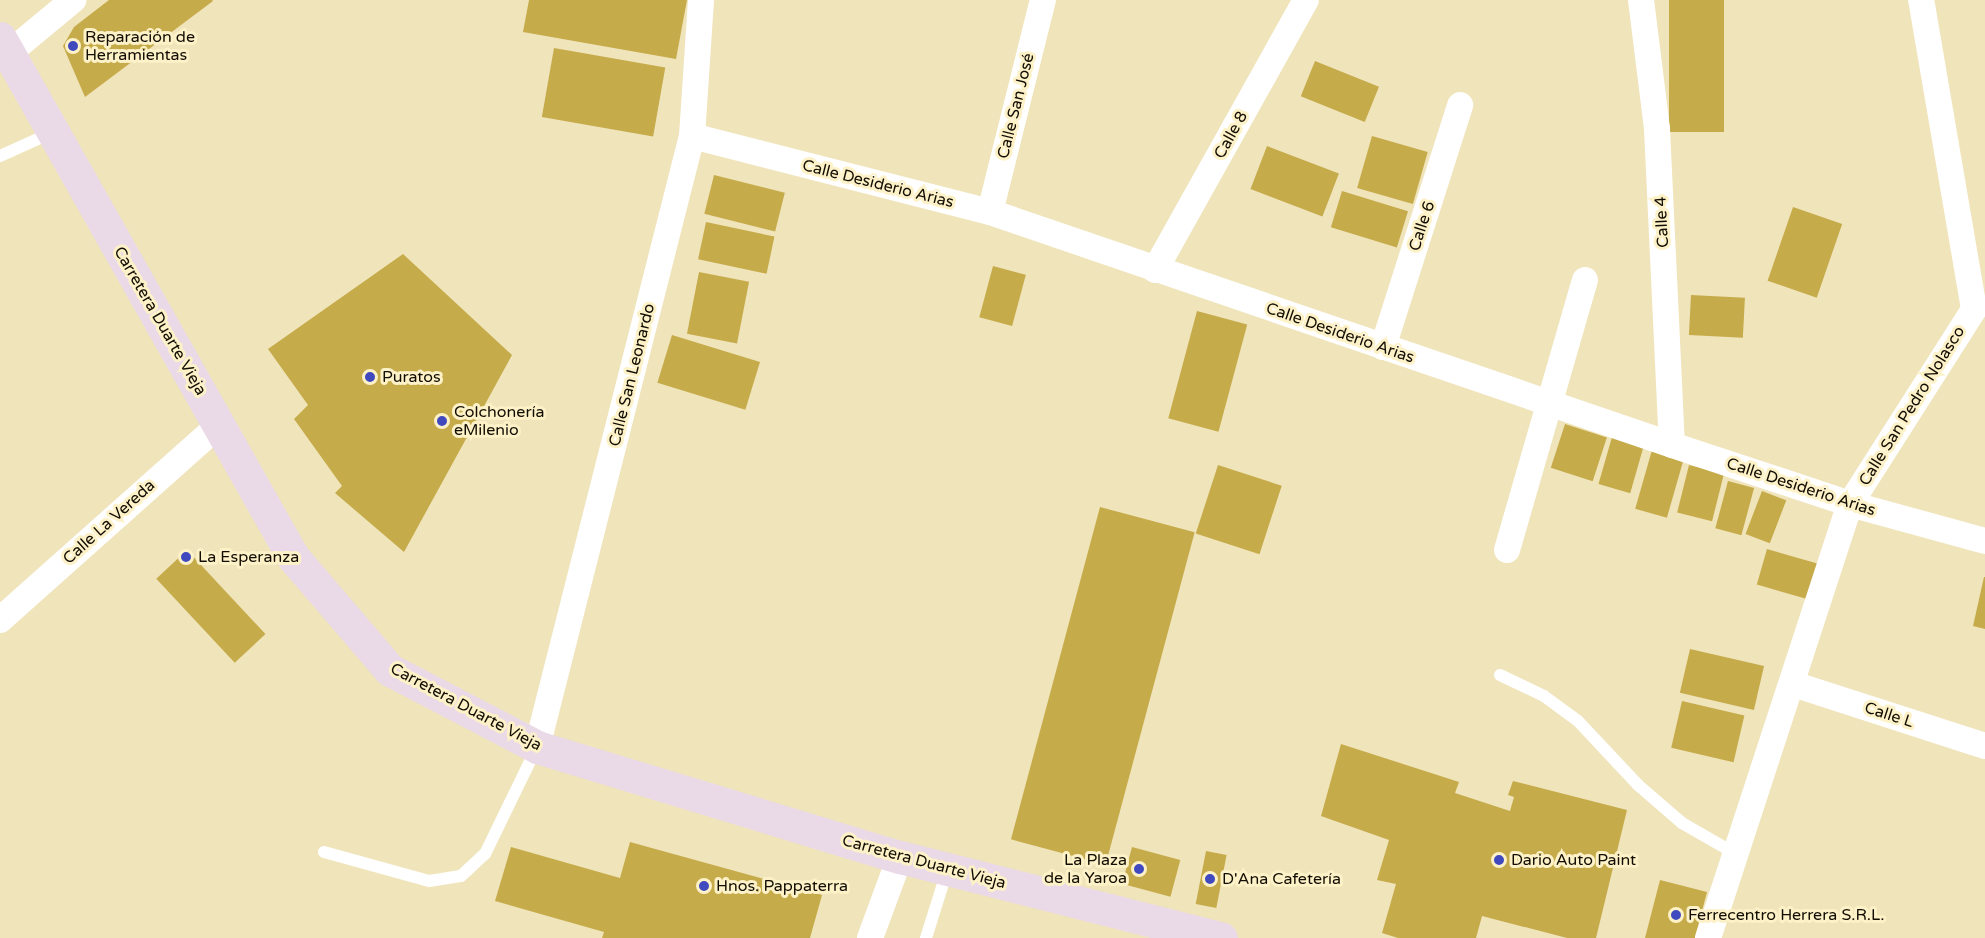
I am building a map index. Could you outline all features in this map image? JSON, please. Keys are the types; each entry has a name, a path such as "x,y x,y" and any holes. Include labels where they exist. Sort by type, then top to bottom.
{"main road":[{"name":"Carretera Duarte Vieja","path":"4,46 293,557 390,670 537,747 900,857 1221,938"}],"street":[{"path":"4,46 73,0"},
{"name":"Calle San Leonardo","path":"537,747 692,136 701,0"},
{"name":"Calle San José","path":"990,212 1043,0"},
{"name":"Calle 8","path":"1155,270 1306,0"},
{"name":"Calle 4","path":"1641,0 1657,129 1672,445"},
{"name":"Calle San Pedro Nolasco","path":"1708,938 1794,684 1850,504 1979,310 1921,0"},
{"name":"Calle 6","path":"1383,347 1460,105"},
{"name":"Calle Desiderio Arias","path":"692,136 990,212 1155,270 1850,504 1985,541"},
{"path":"1507,550 1585,280"},
{"name":"Calle La Vereda","path":"0,620 219,425"},
{"name":"Calle L","path":"1794,684 1985,746"},
{"path":"870,938 900,857"}],"lane":[{"path":"0,156 53,132"},
{"path":"1500,675 1544,696 1578,721 1682,824 1736,854"},
{"path":"324,852 429,881 461,876 485,854 537,747"},
{"path":"926,938 948,870"}],"building":[{"path":"109,0 213,1 85,97 63,46 74,27"},
{"path":"529,0 687,0 676,59 523,32"},
{"path":"1669,0 1724,0 1724,132 1669,132"},
{"path":"554,48 665,68 653,137 542,117"},
{"path":"1315,61 1379,87 1365,122 1301,96"},
{"path":"1372,136 1428,152 1413,204 1357,188"},
{"path":"1267,146 1339,174 1322,217 1251,189"},
{"path":"714,175 785,193 775,231 704,214"},
{"path":"1342,191 1408,211 1397,248 1331,227"},
{"path":"1793,207 1842,224 1817,298 1768,281"},
{"path":"706,222 774,237 767,274 698,259"},
{"name":"Puratos","path":"403,254 512,355 404,552 335,493 342,486 294,419 308,405 268,349"},
{"path":"993,266 1026,275 1012,326 979,317"},
{"path":"699,272 749,282 737,344 687,334"},
{"path":"1691,295 1745,298 1743,338 1689,335"},
{"path":"1197,311 1247,324 1218,432 1168,418"},
{"path":"672,335 760,362 745,410 657,383"},
{"path":"1565,424 1607,438 1593,481 1551,468"},
{"path":"1612,437 1644,446 1630,493 1598,484"},
{"path":"1652,450 1684,459 1667,518 1635,509"},
{"path":"1218,465 1282,486 1259,554 1196,533"},
{"path":"1689,465 1724,474 1712,521 1677,513"},
{"path":"1728,481 1754,488 1741,535 1715,528"},
{"path":"1762,491 1786,500 1770,543 1746,534"},
{"path":"1100,507 1195,532 1106,865 1011,839"},
{"path":"1767,549 1820,564 1810,600 1757,585"},
{"path":"187,550 265,634 235,663 156,579"},
{"path":"1985,577 1985,629 1973,626"},
{"path":"1690,649 1764,666 1754,710 1680,693"},
{"path":"1682,701 1744,715 1734,762 1671,748"},
{"name":"Dario Auto Paint","path":"1341,744 1459,782 1455,793 1510,811 1514,797 1508,795 1513,781 1627,810 1596,938 1567,938 1482,916 1476,938 1398,938 1382,933 1396,884 1377,880 1389,840 1321,816"},
{"name":"Hnos. Pappaterra","path":"630,842 822,895 810,938 602,938 604,932 495,901 511,847 620,878"},
{"path":"1132,847 1180,860 1170,897 1122,884"},
{"name":"D'Ana Cafetería","path":"1206,851 1227,855 1216,908 1196,904"},
{"name":"Ferrecentro Herrera S.R.L.","path":"1660,880 1707,892 1695,938 1645,938"}],"place":[{"name":"Reparación de Herramientas","path":"73,46"},
{"name":"Puratos","path":"370,377"},
{"name":"Colchonería eMilenio","path":"442,421"},
{"name":"La Esperanza","path":"186,557"},
{"name":"Dario Auto Paint","path":"1499,860"},
{"name":"La Plaza de la Yaroa","path":"1139,869"},
{"name":"D'Ana Cafetería","path":"1210,879"},
{"name":"Hnos. Pappaterra","path":"704,886"},
{"name":"Ferrecentro Herrera S.R.L.","path":"1676,915"}]}
